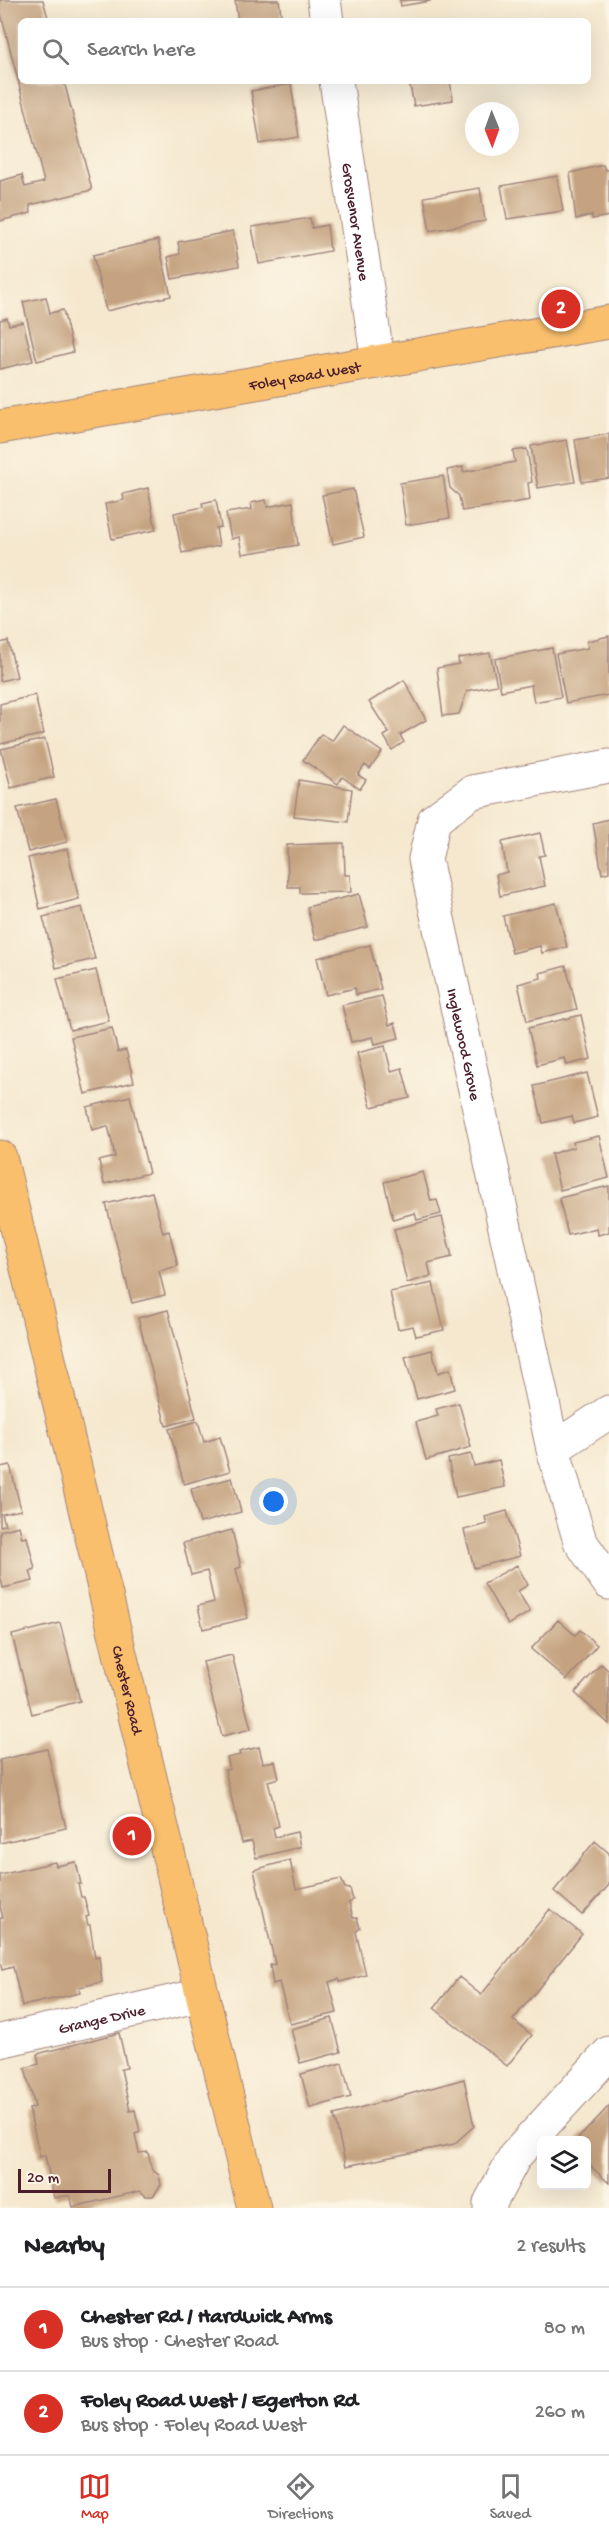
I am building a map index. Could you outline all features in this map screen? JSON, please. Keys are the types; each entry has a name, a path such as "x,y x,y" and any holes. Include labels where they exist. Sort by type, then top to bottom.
{"main road":[{"name":"Foley Road West","path":"0,427 609,322"},
{"name":"Chester Road","path":"1,1166 254,2208"}],"street":[{"path":"324,0 327,18"},
{"name":"Grosvenor Avenue","path":"336,84 378,362"},
{"name":"Inglewood Grove","path":"609,766 472,792 434,820 425,859 553,1449 580,1541 609,1582"},
{"path":"553,1449 609,1412"},
{"name":"Grange Drive","path":"0,2041 201,1995"},
{"path":"490,2208 490,2203 515,2156 609,2053"}],"building":[{"path":"0,0 43,0 48,18 18,18 18,80 0,10"},
{"path":"235,0 279,0 282,18 238,18"},
{"path":"400,0 430,0 430,1 401,6"},
{"path":"19,84 65,84 92,190 30,205 31,213 0,221 0,181 22,175 25,187 44,182"},
{"path":"291,84 299,137 260,144 251,91"},
{"path":"410,84 450,84 453,100 414,106"},
{"path":"603,165 605,170 609,170 609,216 592,219 592,215 576,219 570,173"},
{"path":"557,176 563,211 507,219 501,186"},
{"path":"480,188 485,221 430,231 424,197"},
{"path":"310,218 312,228 327,225 330,251 259,264 252,227"},
{"path":"233,231 239,266 172,279 168,257 180,254 178,242"},
{"path":"158,240 171,296 106,311 93,255"},
{"path":"46,297 50,313 63,310 73,352 37,361 23,302"},
{"path":"7,318 9,325 23,322 33,361 0,369 0,320"},
{"path":"609,434 609,478 582,482 575,440"},
{"path":"567,440 575,482 538,488 531,446"},
{"path":"527,449 532,482 528,483 530,500 462,511 459,496 450,488 447,470 463,467 463,472 515,462 513,451"},
{"path":"443,476 450,518 406,525 400,483"},
{"path":"148,488 156,530 112,539 105,504 124,500 123,494"},
{"path":"353,489 364,537 333,544 322,495"},
{"path":"216,500 221,527 216,528 219,546 182,553 174,513 203,507 202,503"},
{"path":"266,500 267,507 293,502 298,545 242,554 239,537 231,539 226,513 252,509 251,503"},
{"path":"609,636 609,695 566,703 556,654 588,648 587,641"},
{"path":"8,641 17,677 0,681 0,643"},
{"path":"552,648 561,697 534,702 531,685 501,691 495,659"},
{"path":"490,653 497,685 467,691 459,714 443,716 437,668 459,664 458,658"},
{"path":"404,680 426,720 400,735 404,742 392,750 384,736 389,733 369,702"},
{"path":"35,695 44,734 0,744 0,704"},
{"path":"343,725 382,752 370,769 365,765 358,775 366,780 360,789 342,777 338,784 303,760 321,734 332,741"},
{"path":"45,739 54,777 11,788 1,749"},
{"path":"299,780 352,789 348,822 294,816"},
{"path":"56,799 67,842 28,852 17,808"},
{"path":"609,819 609,872 602,874 593,823"},
{"path":"540,833 545,855 539,856 545,886 500,896 496,875 507,872 502,842"},
{"path":"344,843 345,875 350,875 351,892 300,893 300,887 288,887 287,845"},
{"path":"67,849 79,899 40,909 28,858"},
{"path":"359,894 368,927 315,940 307,907"},
{"path":"556,903 567,947 542,953 540,946 512,953 503,916"},
{"path":"82,907 95,959 56,968 43,917"},
{"path":"370,945 381,989 356,995 355,988 326,995 317,958"},
{"path":"566,966 577,1009 527,1021 518,984 541,978 540,973"},
{"path":"96,970 109,1021 70,1030 57,979"},
{"path":"382,996 389,1025 395,1023 399,1038 375,1044 373,1037 351,1042 342,1005"},
{"path":"581,1015 591,1059 567,1065 565,1058 537,1065 528,1028"},
{"path":"112,1028 118,1052 126,1050 134,1082 85,1094 71,1037"},
{"path":"385,1046 391,1071 402,1068 410,1098 371,1107 357,1053"},
{"path":"587,1073 598,1117 574,1123 572,1116 543,1123 534,1086"},
{"path":"130,1096 149,1173 104,1184 99,1161 115,1157 112,1142 108,1126 92,1130 87,1107"},
{"path":"599,1136 609,1178 560,1190 551,1154 574,1147 573,1142"},
{"path":"423,1172 431,1201 437,1200 441,1214 417,1220 415,1213 393,1219 384,1182"},
{"path":"609,1186 609,1232 598,1235 597,1228 568,1235 559,1198"},
{"path":"152,1192 163,1233 169,1231 178,1266 159,1271 165,1295 132,1303 106,1204"},
{"path":"442,1217 452,1257 428,1263 431,1276 407,1283 394,1229"},
{"path":"433,1283 444,1330 416,1336 413,1326 398,1329 390,1292"},
{"path":"168,1310 196,1418 166,1426 138,1318"},
{"path":"432,1350 438,1373 450,1369 455,1389 417,1399 405,1357"},
{"path":"459,1403 471,1447 426,1460 416,1422 438,1416 436,1409"},
{"path":"198,1421 204,1442 220,1437 230,1471 184,1484 169,1429"},
{"path":"471,1454 474,1466 499,1460 505,1487 456,1497 448,1459"},
{"path":"10,1465 21,1510 2,1514 5,1525 0,1526 0,1467"},
{"path":"232,1478 241,1512 200,1523 191,1489"},
{"path":"507,1511 520,1556 474,1568 464,1530 487,1524 485,1517"},
{"path":"19,1526 22,1538 27,1537 35,1569 30,1571 33,1581 3,1588 0,1575 0,1531"},
{"path":"232,1530 241,1567 236,1569 248,1618 203,1629 198,1606 214,1602 207,1571 191,1575 183,1543"},
{"path":"517,1565 528,1585 518,1591 530,1612 508,1625 484,1583"},
{"path":"558,1620 575,1635 580,1630 597,1645 567,1680 531,1649"},
{"path":"60,1623 80,1701 32,1714 12,1635"},
{"path":"232,1655 251,1729 222,1736 203,1662"},
{"path":"601,1664 609,1671 609,1724 575,1693"},
{"path":"259,1747 263,1763 275,1761 279,1778 268,1781 279,1826 273,1828 275,1837 297,1832 300,1847 256,1858 252,1841 242,1843 225,1770 230,1769 227,1758"},
{"path":"47,1749 66,1828 0,1843 0,1760"},
{"path":"595,1841 609,1853 609,1885 582,1915 554,1891"},
{"path":"290,1860 296,1889 341,1879 345,1888 350,1889 353,1900 349,1903 353,1918 357,1918 360,1928 356,1932 366,1975 340,1982 339,1979 329,1982 337,2013 290,2024 279,1982 273,1984 270,1965 275,1964 254,1870"},
{"path":"55,1862 56,1866 76,1862 81,1884 78,1884 89,1916 86,1917 90,1925 95,1958 99,1957 102,1982 79,1987 80,1993 22,2006 13,1967 2,1970 0,1962 0,1918 3,1918 0,1907 0,1875"},
{"path":"550,1909 582,1934 513,2020 532,2035 507,2066 434,2008 459,1977 481,1995"},
{"path":"332,2018 341,2052 300,2063 291,2029"},
{"path":"119,2033 127,2068 121,2069 130,2111 135,2110 140,2132 135,2134 139,2153 148,2152 152,2170 159,2175 161,2185 153,2196 146,2196 140,2191 73,2207 70,2195 54,2198 45,2155 40,2157 29,2109 35,2107 25,2068 39,2064 37,2054"},
{"path":"342,2063 351,2097 310,2108 301,2074"},
{"path":"464,2079 474,2126 454,2144 346,2166 334,2115"},
{"path":"609,2106 609,2183 591,2167 591,2136 581,2136"}],"place":[{"name":"Foley Road West / Egerton Rd","path":"561,309"},
{"name":"Chester Rd / Hardwick Arms","path":"132,1836"}]}
